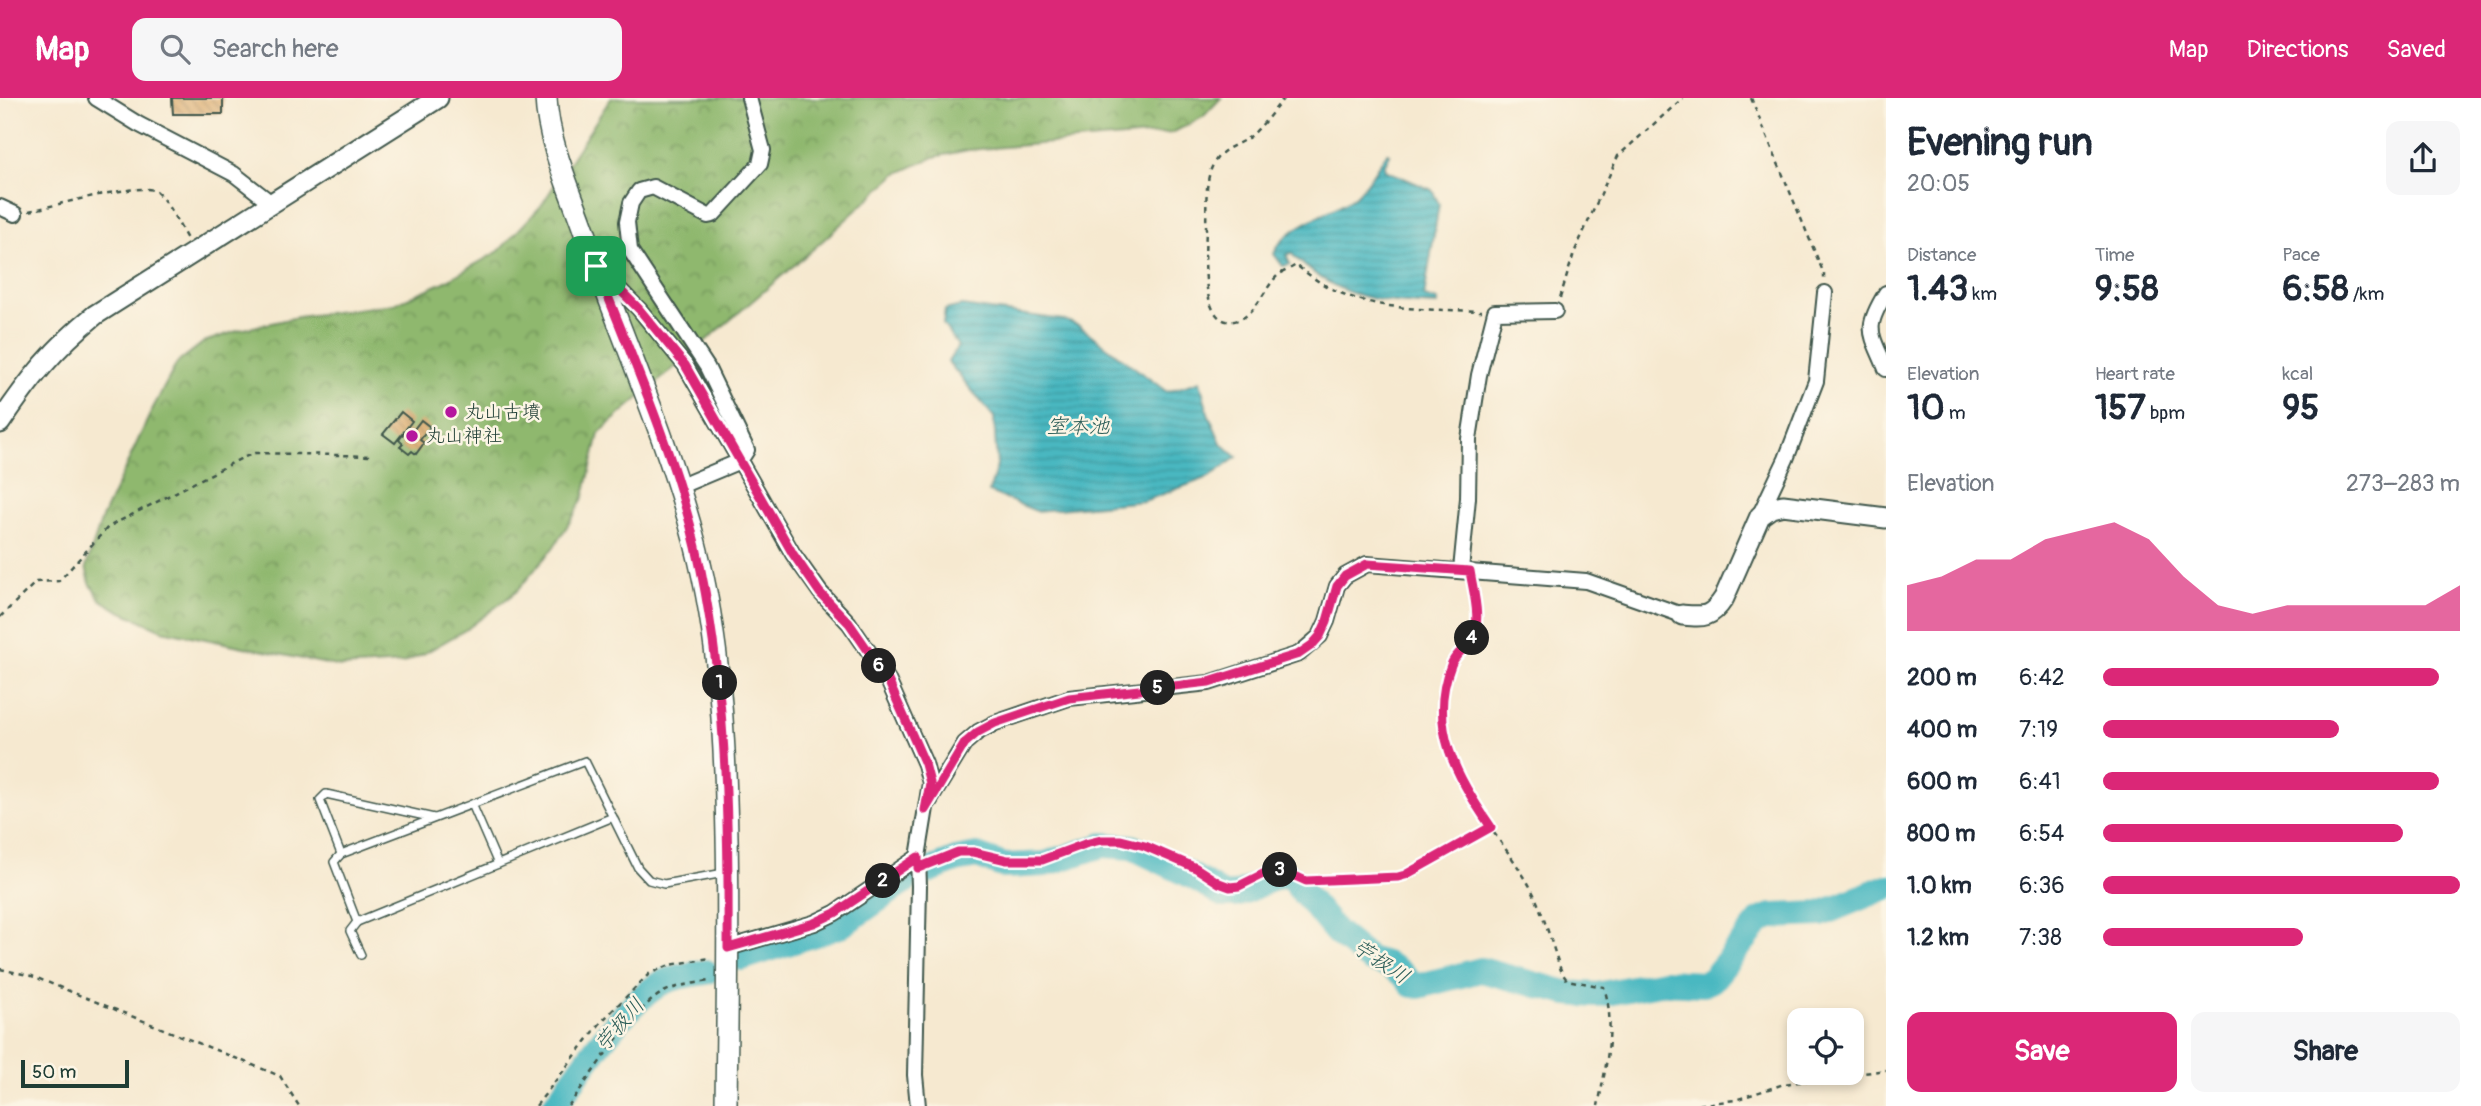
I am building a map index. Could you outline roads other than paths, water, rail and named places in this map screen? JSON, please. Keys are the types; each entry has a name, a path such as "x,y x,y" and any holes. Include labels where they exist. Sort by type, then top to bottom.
{"main road":[{"path":"546,98 549,124 559,161 596,266 657,423 695,544 708,602 720,687 726,780 728,872 721,953 726,1106"}],"street":[{"path":"96,98 138,124 234,174 270,202"},
{"path":"0,423 43,363 69,336 95,315 438,98"},
{"path":"678,487 740,461 747,450 707,367 630,250 627,222 631,203 639,191 653,187 708,216 713,215 760,164 763,150 749,98"},
{"path":"0,207 15,214 0,221"},
{"path":"596,266 639,309 685,365 793,554 820,593 849,623 887,678 925,764 930,783 918,862 915,1075 918,1106"},
{"path":"925,810 965,743 995,723 1069,698 1209,682 1299,654 1320,636 1337,586 1345,576 1367,564 1586,581 1682,615 1707,615 1717,610 1787,459 1816,381 1825,293"},
{"path":"1886,293 1872,315 1869,328 1886,369"},
{"path":"1466,571 1469,439 1479,375 1495,312 1555,311"},
{"path":"1760,516 1771,508 1783,505 1886,518"},
{"path":"721,953 814,923 918,862"}],"lane":[{"path":"357,922 334,862 341,854 585,761 638,868 649,880 664,884 728,872"},
{"path":"341,854 320,800 326,794 435,818"},
{"path":"472,804 498,864"},
{"path":"361,955 350,931 357,922 613,817"}],"water":[{"path":"1387,153 1390,154 1384,166 1385,170 1432,190 1439,204 1424,297 1438,301 1438,305 1396,302 1358,295 1324,280 1291,253 1286,255 1290,264 1283,266 1274,254 1279,244 1297,228 1359,193"},
{"name":"室本池","path":"961,306 1064,320 1079,326 1167,392 1200,381 1208,413 1221,443 1237,457 1209,477 1144,501 1036,511 989,492 997,466 994,417 948,362 958,346 943,324 945,310"}],"waterway":[{"name":"苧扱川","path":"928,871 956,860 977,856 1005,866 1045,864 1103,845 1132,847 1192,876 1223,895 1236,895 1278,876 1290,877 1336,932 1369,959 1388,965 1403,974 1412,985 1419,986 1481,970 1567,993 1597,995 1664,982 1703,984 1712,980 1761,920 1772,916 1821,914 1886,887"},
{"name":"苧扱川","path":"742,958 840,926 905,881"},
{"name":"苧扱川","path":"554,1106 601,1042 641,998 666,981 706,972"}],"place":[{"name":"丸山古墳","path":"451,412"},
{"name":"丸山神社","path":"412,436"}]}
